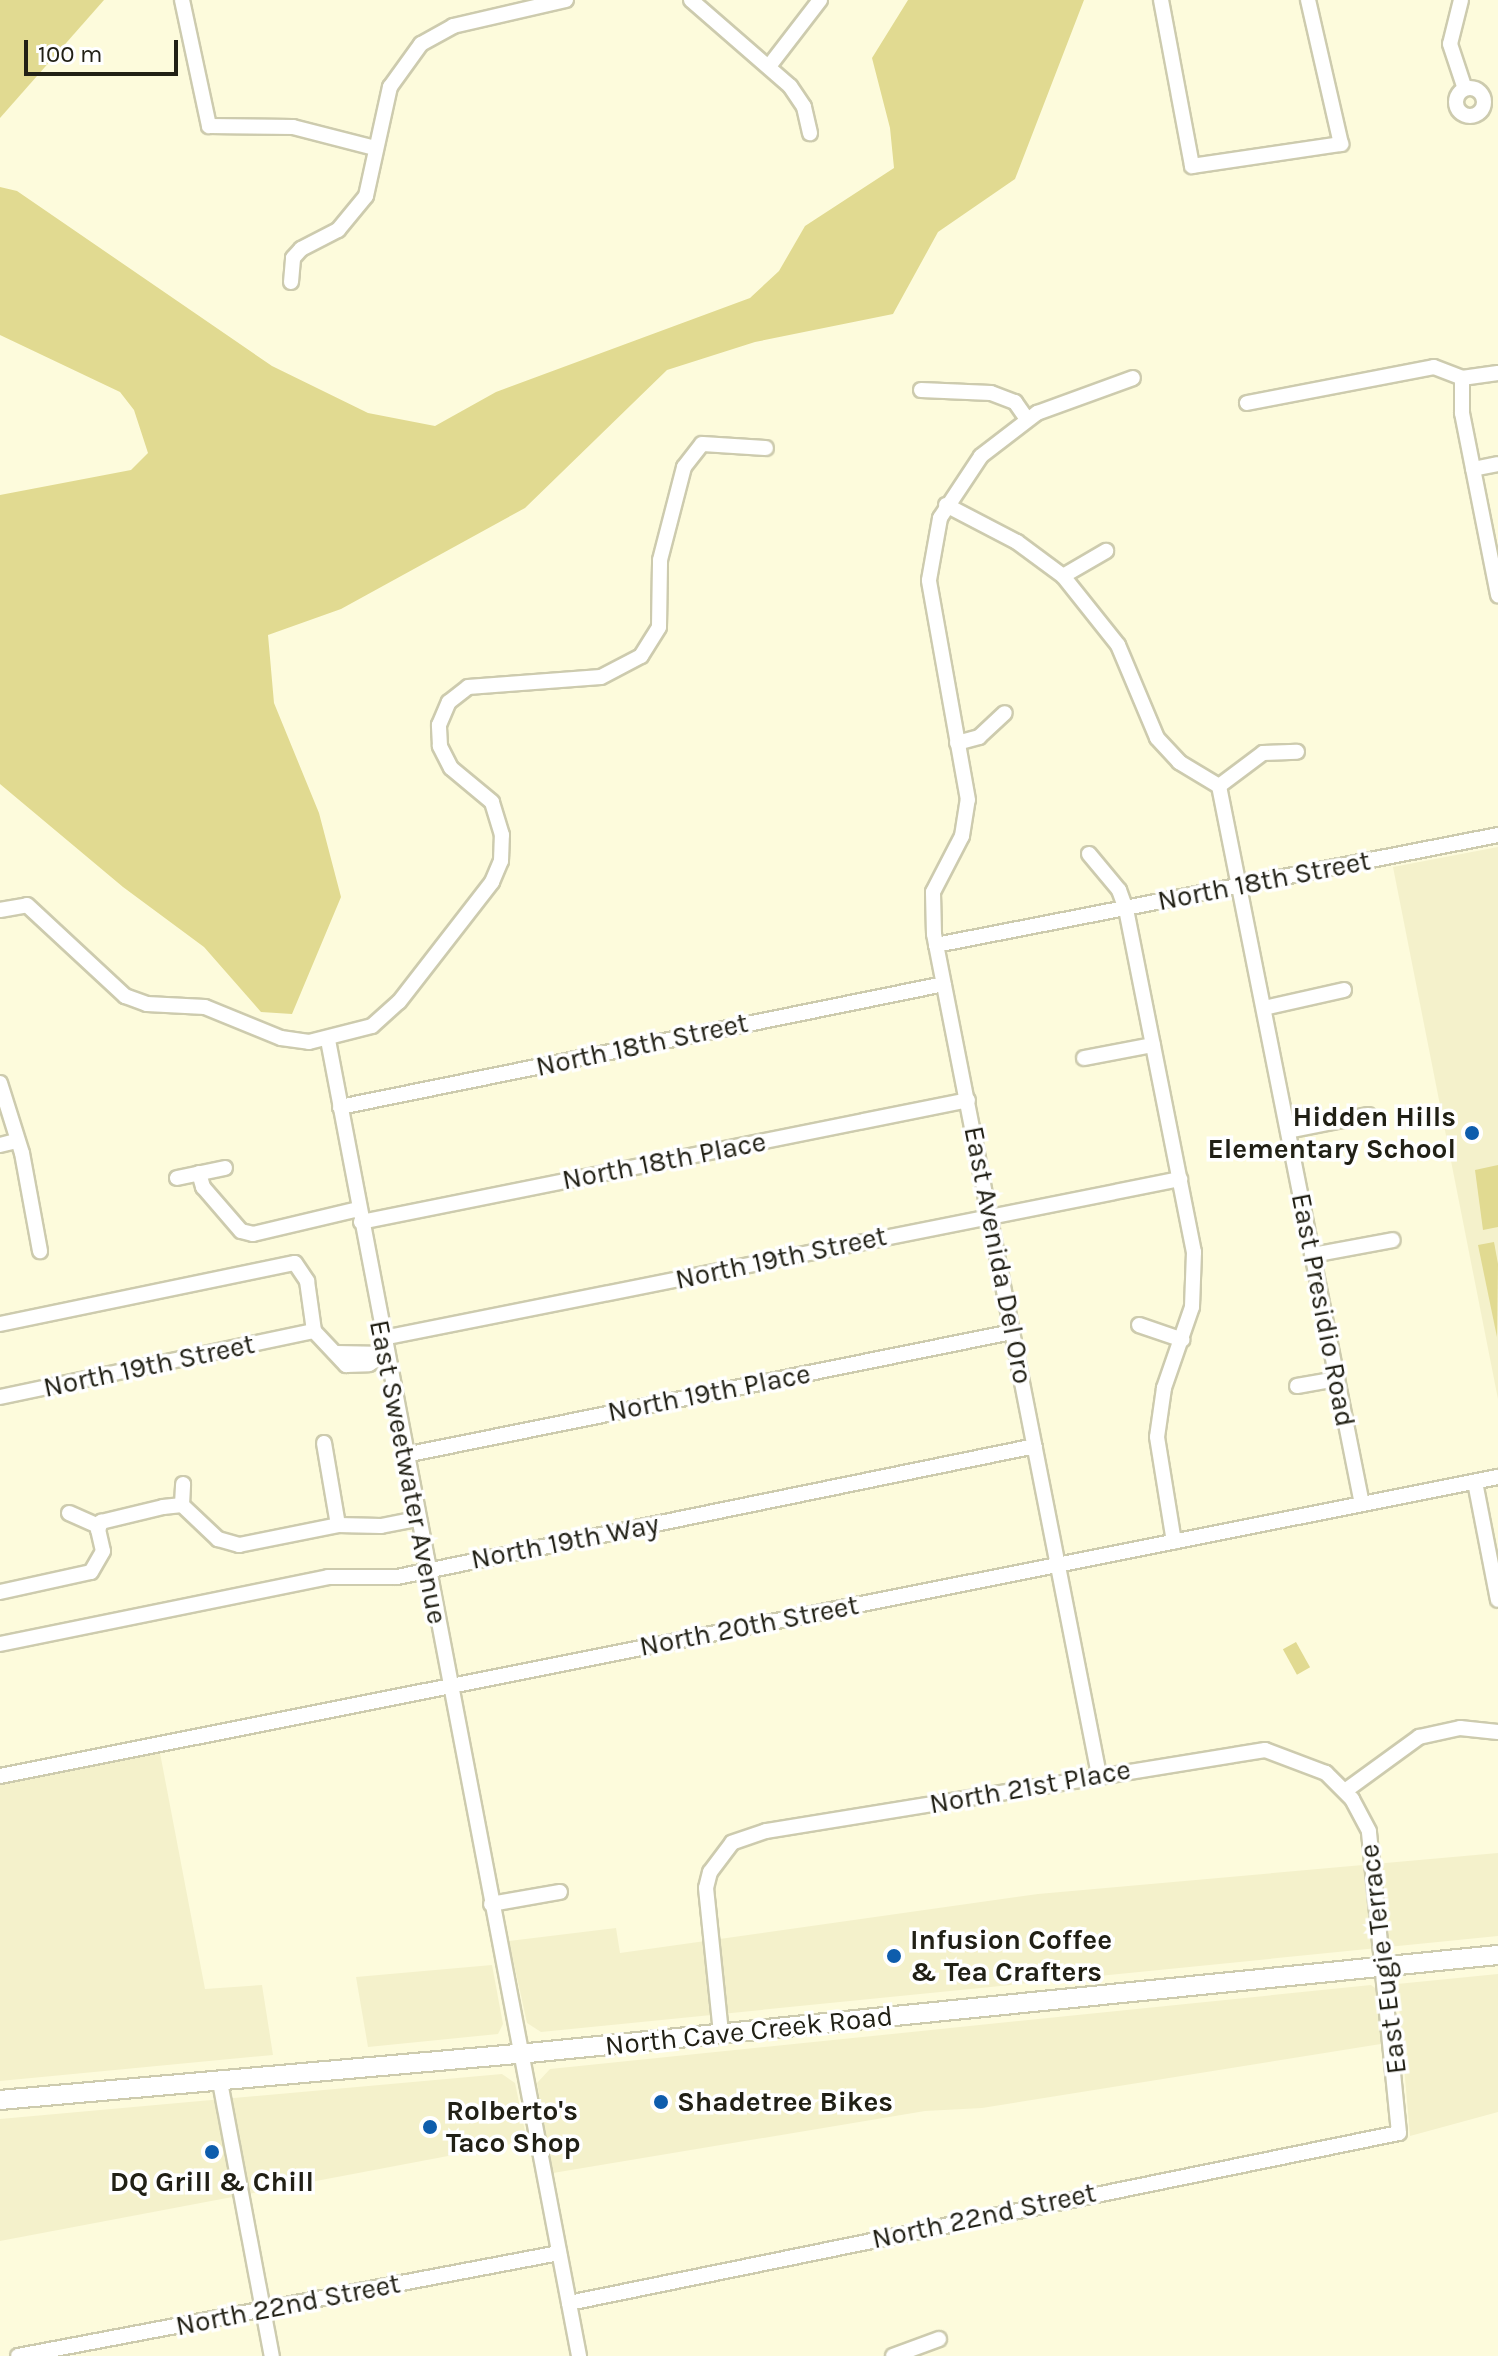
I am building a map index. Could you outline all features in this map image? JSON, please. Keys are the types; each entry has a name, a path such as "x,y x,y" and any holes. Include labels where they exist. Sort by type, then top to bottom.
{"main road":[{"name":"North Cave Creek Road","path":"0,2100 521,2054 1498,1955"}],"street":[{"path":"182,0 209,126 293,127 375,148"},
{"path":"291,282 293,258 301,249 338,230 366,196 390,87 421,44 453,26 566,0"},
{"path":"691,0 770,65 804,107 810,133"},
{"path":"770,65 820,0"},
{"path":"1161,0 1192,166 1341,144 1308,0"},
{"path":"1461,0 1450,44 1465,89"},
{"path":"1247,403 1434,367 1462,378 1498,373"},
{"name":"East Avenida Del Oro","path":"1099,1775 936,945 933,892 967,818 929,580 934,537 946,505 981,456 1027,419 1133,378"},
{"path":"1462,378 1473,469 1498,595"},
{"path":"921,390 991,393 1015,402 1027,419"},
{"path":"0,910 27,905 125,996 147,1004 205,1007 281,1038 328,1040 372,1026 399,1002 492,882 501,861 502,835 492,802 451,768 440,746 439,725 449,702 468,687 601,677 641,656 659,627 660,560 684,467 702,444 766,448"},
{"path":"1473,469 1498,464"},
{"path":"946,505 1017,542 1063,576 1118,645 1157,738 1179,762 1219,786 1263,753 1297,752"},
{"path":"1063,576 1106,551"},
{"path":"957,743 979,737 1005,713"},
{"name":"East Presidio Road","path":"1219,786 1362,1504"},
{"name":"North 18th Street","path":"936,945 1498,835"},
{"path":"1089,854 1119,890 1126,909 1180,1179 1195,1282 1183,1340 1164,1388 1157,1437 1174,1542"},
{"name":"North 18th Street","path":"340,1107 944,984"},
{"path":"1264,1008 1344,990"},
{"name":"East Sweetwater Avenue","path":"328,1040 579,2356"},
{"path":"1084,1058 1153,1045"},
{"path":"0,1083 40,1251"},
{"name":"North 18th Place","path":"199,1173 203,1187 241,1231 253,1234 968,1100"},
{"path":"1288,1131 1368,1115"},
{"path":"0,1145 16,1141"},
{"path":"177,1178 225,1168"},
{"name":"North 19th Street","path":"383,1338 1180,1179"},
{"path":"1312,1255 1393,1240"},
{"path":"0,1324 295,1263 307,1281 314,1331 336,1353 355,1366 386,1354"},
{"path":"1139,1325 1183,1340"},
{"name":"North 19th Street","path":"0,1397 314,1331"},
{"name":"North 19th Place","path":"405,1455 1012,1332"},
{"path":"1297,1386 1337,1379"},
{"path":"324,1443 338,1525"},
{"name":"North 19th Way","path":"0,1644 328,1577 371,1580 427,1570 1035,1446"},
{"name":"North 20th Street","path":"0,1776 1498,1477"},
{"path":"1475,1482 1498,1600"},
{"path":"183,1484 182,1505 218,1539 239,1545 338,1525 381,1526 417,1519"},
{"path":"69,1513 98,1526 182,1505"},
{"path":"0,1592 91,1572 103,1551 98,1526"},
{"path":"1345,1791 1419,1737 1460,1728 1498,1732"},
{"name":"North 21st Place","path":"721,2034 706,1888 714,1864 732,1843 766,1831 1265,1750 1300,1759 1345,1791"},
{"name":"East Eugie Terrace","path":"1345,1791 1369,1831 1385,1966 1399,2133"},
{"path":"491,1904 560,1892"},
{"path":"220,2082 272,2356"},
{"name":"North 22nd Street","path":"569,2303 1399,2133"},
{"name":"North 22nd Street","path":"18,2356 559,2253"},
{"path":"893,2356 939,2339"}],"shaded area":[{"path":"0,0 104,0 0,118"},
{"path":"908,0 1084,0 1015,179 938,232 893,314 755,342 667,370 525,508 341,609 268,635 274,703 319,813 341,897 292,1014 261,1012 204,947 123,887 0,784 0,495 131,470 148,453 134,410 120,392 0,335 0,187 17,191 272,366 368,413 435,426 496,392 750,298 779,271 805,226 894,168 890,128 872,58"},
{"name":"Hidden Hills Elementary School","path":"1498,847 1498,1399 1393,867"},
{"path":"1498,1165 1498,1227 1483,1230 1475,1170"},
{"path":"1494,1242 1498,1264 1497,1337 1478,1245"},
{"path":"1296,1642 1310,1667 1297,1675 1283,1649"},
{"path":"160,1753 205,1989 262,1985 273,2055 0,2081 0,1785"},
{"path":"1498,1853 1498,1936 541,2032 527,2023 509,1941 616,1928 620,1953 1038,1894"},
{"path":"492,1965 503,2024 498,2034 368,2047 356,1977"},
{"path":"1498,1974 1498,2112 1410,2136 1397,1984"},
{"path":"1371,1985 1379,1991 1387,2043 982,2108 925,2111 553,2173 537,2083 550,2069"},
{"path":"502,2074 515,2083 527,2141 0,2241 0,2119"}],"place":[{"name":"Hidden Hills Elementary School","path":"1472,1133"},
{"name":"Infusion Coffee & Tea Crafters","path":"894,1956"},
{"name":"Shadetree Bikes","path":"661,2102"},
{"name":"Rolberto's Taco Shop","path":"430,2127"},
{"name":"DQ Grill & Chill","path":"212,2152"}]}
